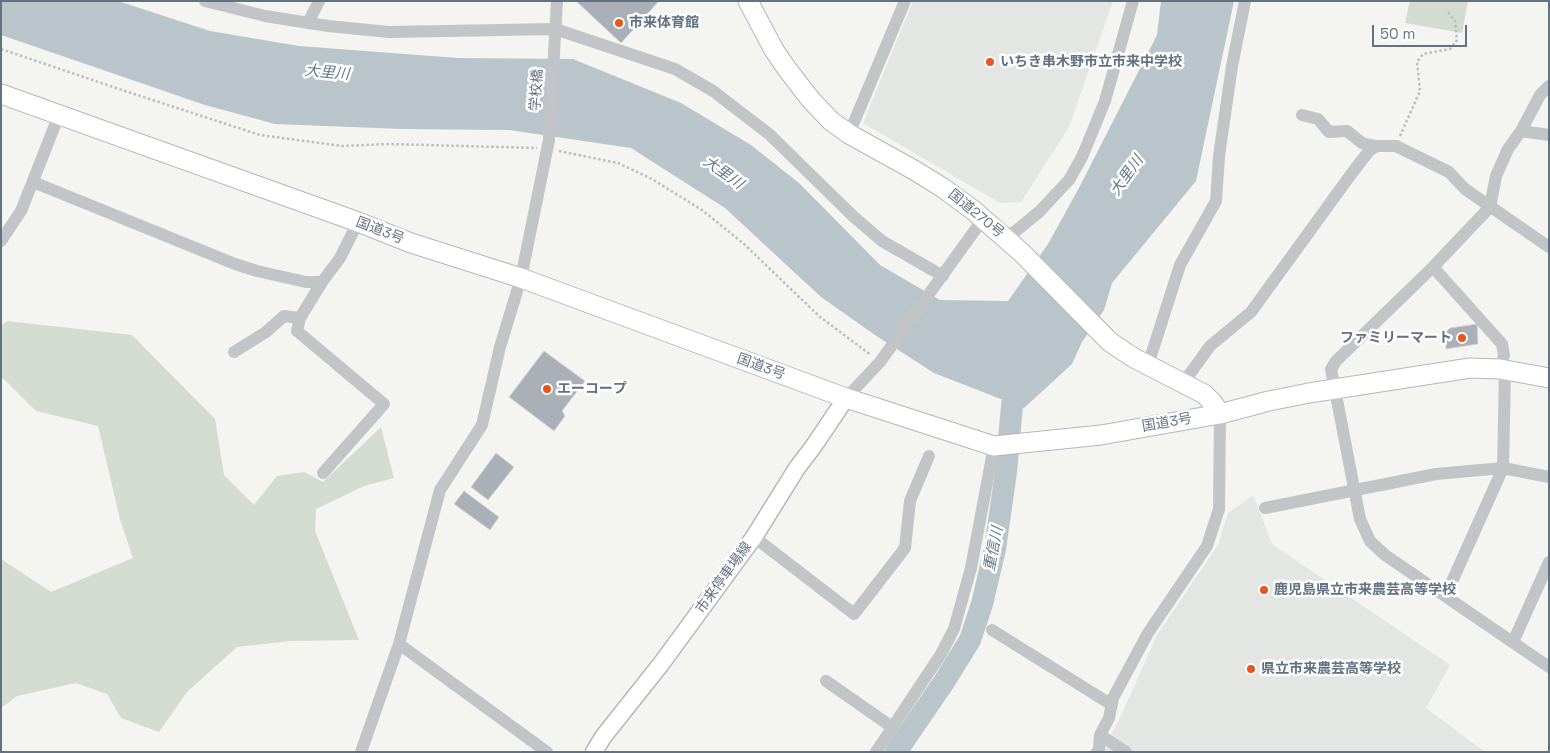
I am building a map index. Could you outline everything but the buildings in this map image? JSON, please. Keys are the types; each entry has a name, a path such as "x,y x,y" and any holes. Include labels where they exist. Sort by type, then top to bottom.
{"highway":[{"name":"国道270号","path":"753,4 774,50 787,69 831,122 943,188 1022,253 1096,328 1121,350 1184,382 1209,398 1220,414"},
{"name":"国道3号","path":"1,94 358,222 411,243 521,278 846,398 994,446 1101,435 1220,414 1269,401 1334,389 1470,368 1503,370 1549,378"}],"main road":[{"name":"市来停車場線","path":"594,752 603,737 661,664 754,537 796,468 813,447 846,398"}],"street":[{"path":"205,1 265,16 389,32 555,36 675,69 712,91 769,134 854,217 882,241 941,279"},
{"path":"308,23 319,1"},
{"name":"学校橋","path":"361,752 399,644 440,490 482,425 500,347 521,278 548,144 557,1"},
{"path":"849,134 905,1"},
{"path":"1006,239 1039,212 1069,180 1082,157 1105,101 1134,1"},
{"path":"1148,365 1180,265 1216,201 1232,66 1245,1"},
{"path":"1549,86 1540,95 1508,149 1496,176 1490,207 1433,267 1336,361 1331,369 1360,518 1370,541 1385,555 1549,666"},
{"path":"1,241 21,211 59,115"},
{"path":"1302,115 1318,119 1330,132 1347,131 1362,143 1376,146 1396,146 1449,172 1466,189 1490,207 1549,246"},
{"path":"1521,130 1549,135"},
{"path":"1184,382 1210,346 1251,312 1368,151 1376,146"},
{"path":"33,182 235,264 306,282 322,282"},
{"path":"846,398 883,359 983,219"},
{"path":"322,473 384,404 303,338 297,331 300,318 322,282 340,258 358,222"},
{"path":"1433,267 1502,344 1504,355 1503,468 1446,595"},
{"path":"234,352 266,332 284,316 300,318"},
{"path":"1098,752 1100,735 1109,718 1113,698 1148,633 1207,546 1219,509 1220,414"},
{"path":"876,752 941,654 954,629 971,568 994,446"},
{"path":"754,537 854,614 905,548 910,501 929,456"},
{"path":"1264,508 1436,474 1503,468 1549,477"},
{"path":"1513,642 1549,562"},
{"path":"992,630 1112,705"},
{"path":"399,644 547,752"},
{"path":"826,681 892,728"},
{"path":"1100,735 1126,752"}],"path":[{"path":"1396,146 1420,91 1417,62 1423,54 1450,49 1457,40 1455,21 1448,12"},
{"path":"1,49 260,134 342,146 390,144 548,144 618,162 652,179 702,210 744,244 820,317 883,359"}],"shaded area":[{"name":"いちき串木野市立市来中学校","path":"913,1 1113,1 1069,127 1021,202 1000,203 863,123"},
{"path":"1410,1 1468,1 1462,33 1405,23"},
{"path":"7,321 132,335 215,419 224,475 254,505 277,476 304,472 323,482 381,427 394,478 364,486 316,509 315,531 359,640 290,641 237,647 187,692 159,732 121,718 107,694 76,683 17,696 1,708 1,559 51,592 133,558 120,519 98,426 36,411 3,378 1,380 1,326"},
{"name":"鹿児島県立市来農芸高等学校","path":"1253,495 1272,544 1450,665 1426,708 1485,752 1102,752 1120,718 1157,635 1218,545 1228,513"}],"water":[{"name":"大里川","path":"1,1 118,1 210,31 299,46 458,58 573,59 681,103 751,145 799,183 880,265 940,300 1008,301 1048,244 1080,186 1157,35 1161,1 1234,1 1196,181 1112,283 1104,310 1082,342 1072,364 1024,408 934,373 875,335 821,297 725,208 631,148 509,130 402,129 275,124 205,105 1,35"}],"waterway":[{"name":"重信川","path":"896,752 970,640 982,604 995,549 1006,472 1015,373"}],"place":[{"name":"市来体育館","path":"619,23"},
{"name":"いちき串木野市立市来中学校","path":"990,62"},
{"name":"ファミリーマート","path":"1462,338"},
{"name":"エーコープ","path":"547,389"},
{"name":"鹿児島県立市来農芸高等学校","path":"1264,590"},
{"name":"県立市来農芸高等学校","path":"1251,669"}]}
